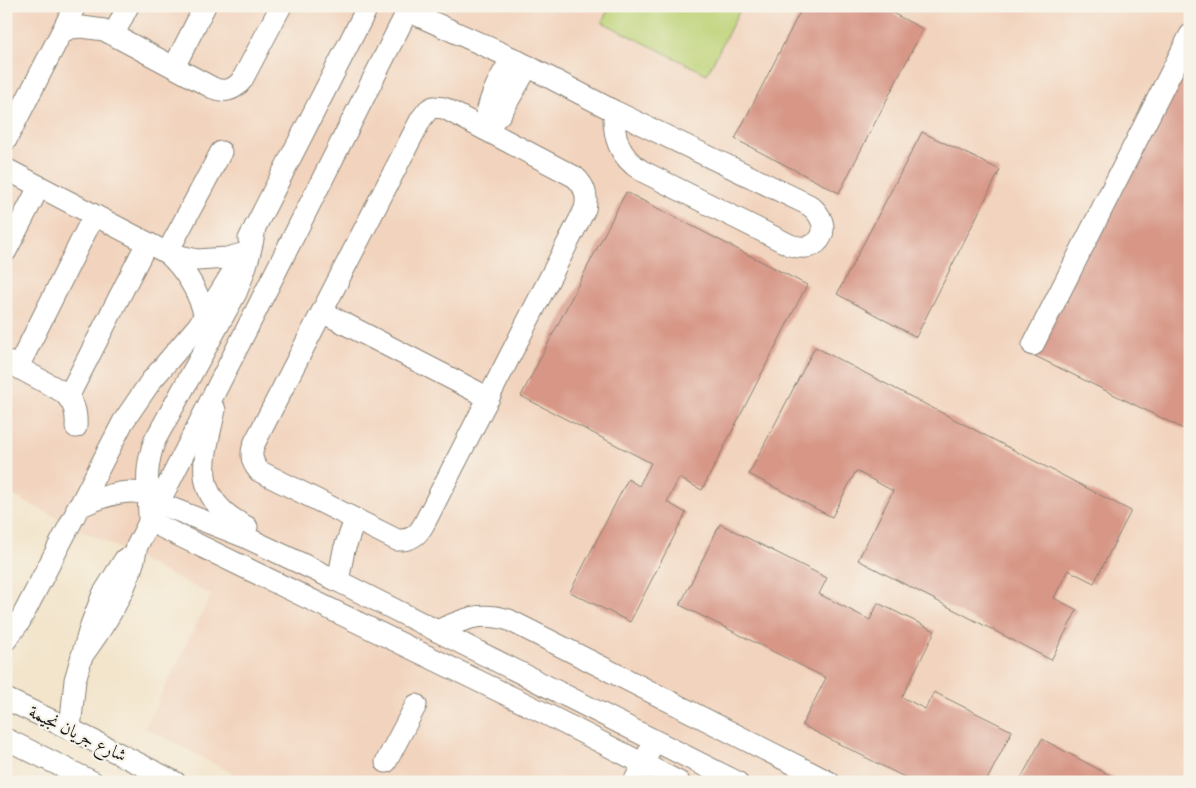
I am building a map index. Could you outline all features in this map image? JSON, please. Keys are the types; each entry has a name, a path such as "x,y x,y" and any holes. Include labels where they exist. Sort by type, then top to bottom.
{"street":[{"path":"7,137 76,6"},
{"path":"114,34 128,6"},
{"path":"174,67 205,6"},
{"path":"62,32 71,28 88,27 104,30 219,91 232,89 242,80 280,6"},
{"path":"6,640 20,621 111,443 136,401 205,316 242,254 368,6"},
{"path":"70,729 75,680 90,625 103,594 129,552 137,546 152,506 222,377 406,8 520,62 614,111 809,205 820,215 823,222 824,230 821,237 810,246 804,248 790,245 642,171 634,166 621,151 614,132 614,111"},
{"path":"1033,345 1190,35"},
{"path":"485,129 501,113 520,62"},
{"path":"433,107 444,108 485,129 575,177 584,188 587,202 585,210 424,524 416,536 404,541 397,540 264,474 254,466 251,454 255,442 424,114 433,107"},
{"path":"168,253 221,152"},
{"path":"6,170 168,253 197,260 228,258 242,254"},
{"path":"6,251 40,187"},
{"path":"76,427 76,411 63,392 12,364 94,215"},
{"path":"152,506 147,466 155,440 236,293 252,250 255,227"},
{"path":"68,397 147,243"},
{"path":"168,253 192,281 205,316"},
{"path":"322,312 489,398"},
{"path":"222,377 205,452 204,471 208,491 214,502 228,516 275,542 306,565"},
{"path":"77,508 104,496 133,493 152,506 532,707 638,773 666,779 674,750"},
{"path":"152,506 245,536 737,782"},
{"path":"338,581 344,550 355,520"},
{"path":"437,631 476,616 488,615 510,620 829,782"},
{"name":"شارع جريان نجيمة","path":"6,699 175,782"},
{"path":"386,762 416,705"},
{"name":"شارع جريان نجيمة","path":"6,739 93,782"},
{"path":"638,773 655,740"}],"shaded area":[{"path":"6,6 1190,6 1190,782 249,782 145,728 211,595 6,492"}],"green space":[{"path":"610,6 742,6 707,74 602,22"}],"building":[{"path":"803,6 879,6 923,29 839,193 735,139"},
{"path":"1190,52 1190,416 1184,429 1033,355"},
{"path":"922,132 1000,170 916,337 837,294"},
{"path":"626,192 807,285 702,490 679,478 667,502 686,513 630,622 570,592 628,479 639,486 651,463 521,396"},
{"path":"815,347 1131,511 1094,583 1068,570 1054,598 1077,610 1051,660 858,560 893,491 856,471 832,517 749,474"},
{"path":"720,524 827,578 819,594 870,620 878,603 935,631 902,697 925,709 934,692 1012,731 986,782 914,782 802,725 826,678 680,605"},
{"path":"1042,739 1122,782 1019,782"}]}
